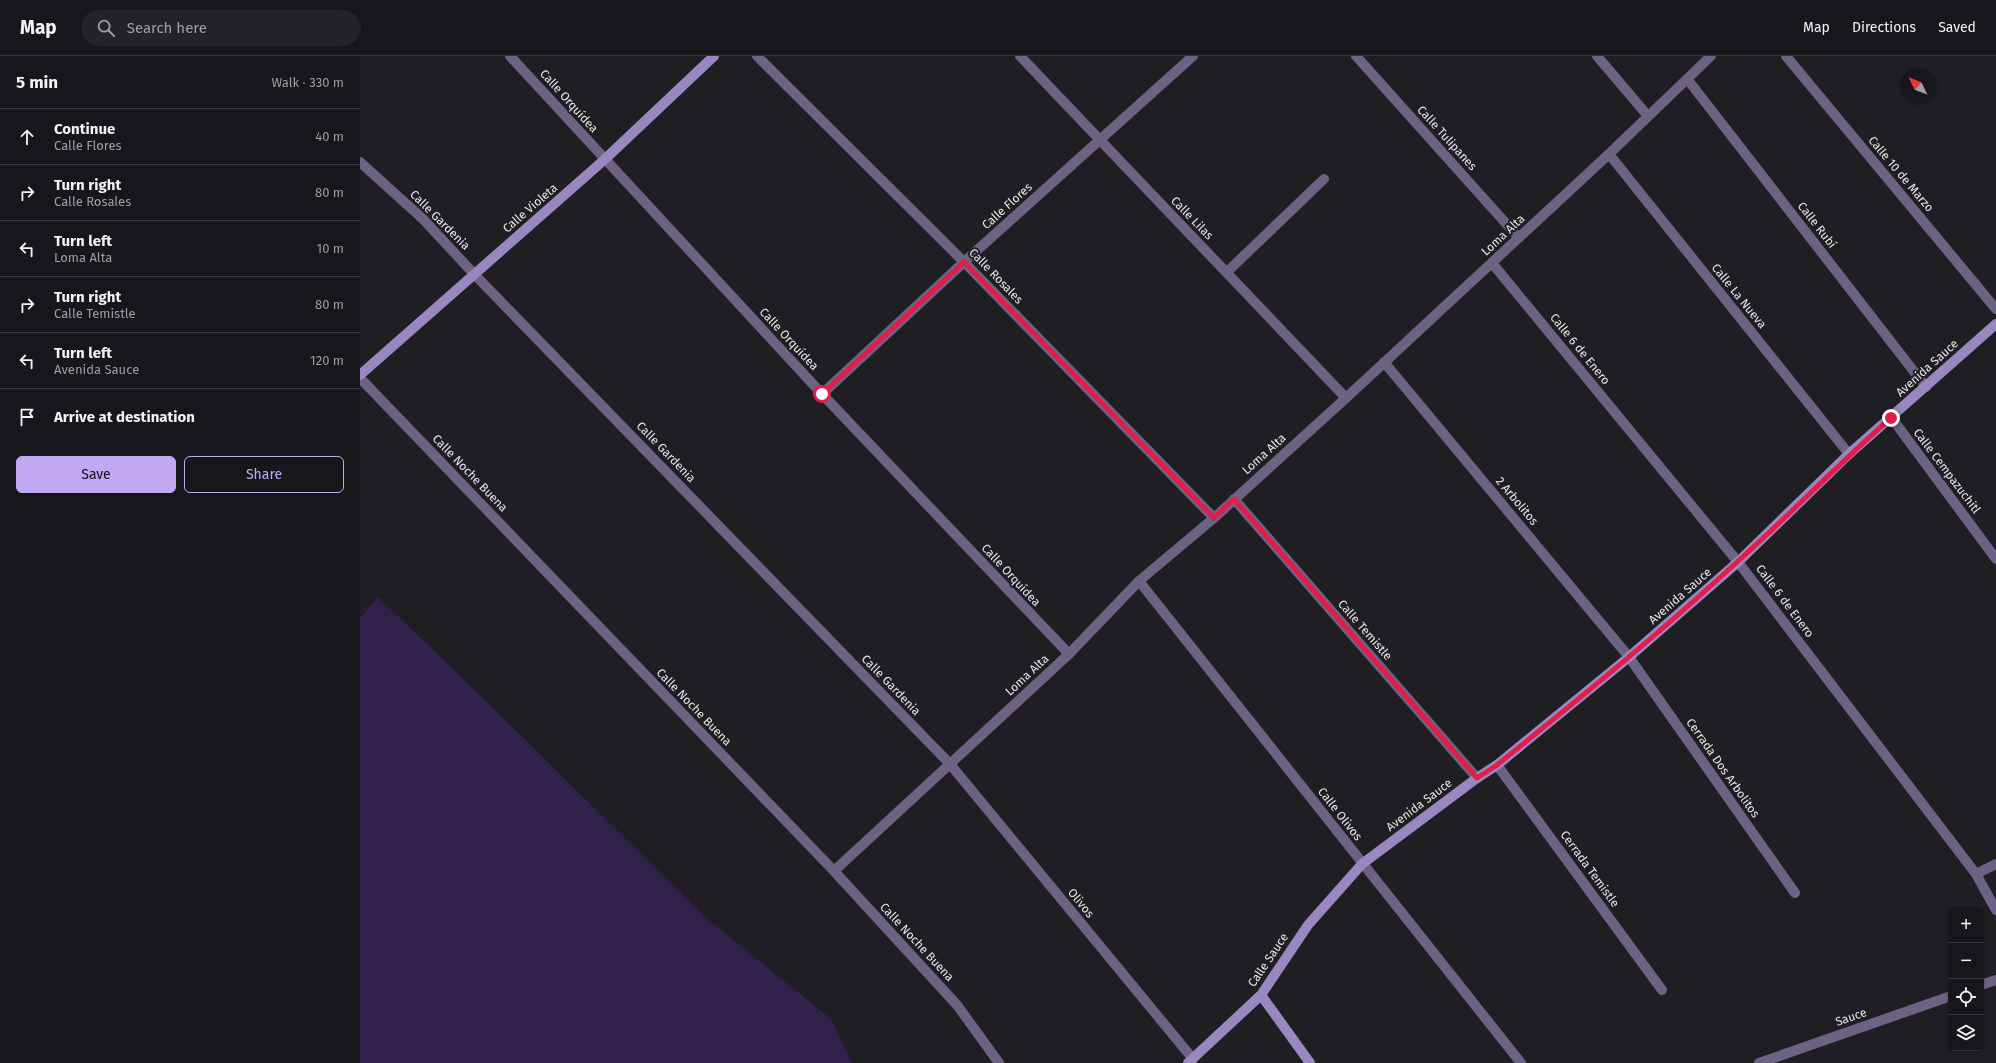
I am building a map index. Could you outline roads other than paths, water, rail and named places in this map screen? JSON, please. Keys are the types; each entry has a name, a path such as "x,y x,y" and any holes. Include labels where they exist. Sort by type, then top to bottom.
{"street":[{"name":"Calle Orquídea","path":"510,56 604,160 822,394 1069,654"},
{"name":"Calle Violeta","path":"360,377 474,274 604,160 714,56"},
{"name":"Calle Rosales","path":"757,56 964,262 1214,518"},
{"name":"Calle Lilas","path":"1020,56 1346,398"},
{"name":"Calle Flores","path":"822,394 964,262 1193,56"},
{"name":"Calle Tulipanes","path":"1356,56 1519,238"},
{"path":"1597,56 1648,116"},
{"name":"Loma Alta","path":"834,871 1069,654 1139,582 1214,518 1346,398 1688,80 1711,56"},
{"name":"Calle 10 de Marzo","path":"1786,56 1996,309"},
{"name":"Calle Rubí","path":"1688,80 1926,387"},
{"name":"Calle La Nueva","path":"1609,154 1849,454"},
{"name":"Calle Gardenia","path":"360,162 423,219 474,274 950,764"},
{"path":"1226,272 1324,179"},
{"name":"Calle 6 de Enero","path":"1492,263 1738,562 1976,874 1996,910"},
{"name":"Avenida Sauce","path":"1362,864 1477,778 1497,765 1629,658 1738,562 1849,454 1996,324"},
{"name":"2 Arbolitos","path":"1384,362 1629,658"},
{"name":"Calle Noche Buena","path":"360,377 834,871 957,1005 999,1063"},
{"name":"Calle Cempazuchitl","path":"1891,418 1996,559"},
{"name":"Calle Temistle","path":"1234,499 1477,778"},
{"name":"Calle Olivos","path":"1139,582 1521,1063"},
{"name":"Cerrada Dos Arbolitos","path":"1629,658 1795,893"},
{"name":"Olivos","path":"950,764 1190,1061"},
{"name":"Cerrada Temistle","path":"1497,765 1662,990"},
{"name":"Calle Sauce","path":"1190,1061 1261,995 1308,925 1362,864"},
{"path":"1976,874 1996,864"},
{"path":"1984,984 1996,980"},
{"path":"1261,995 1310,1063"},
{"name":"Sauce","path":"1759,1063 1948,997"}]}
